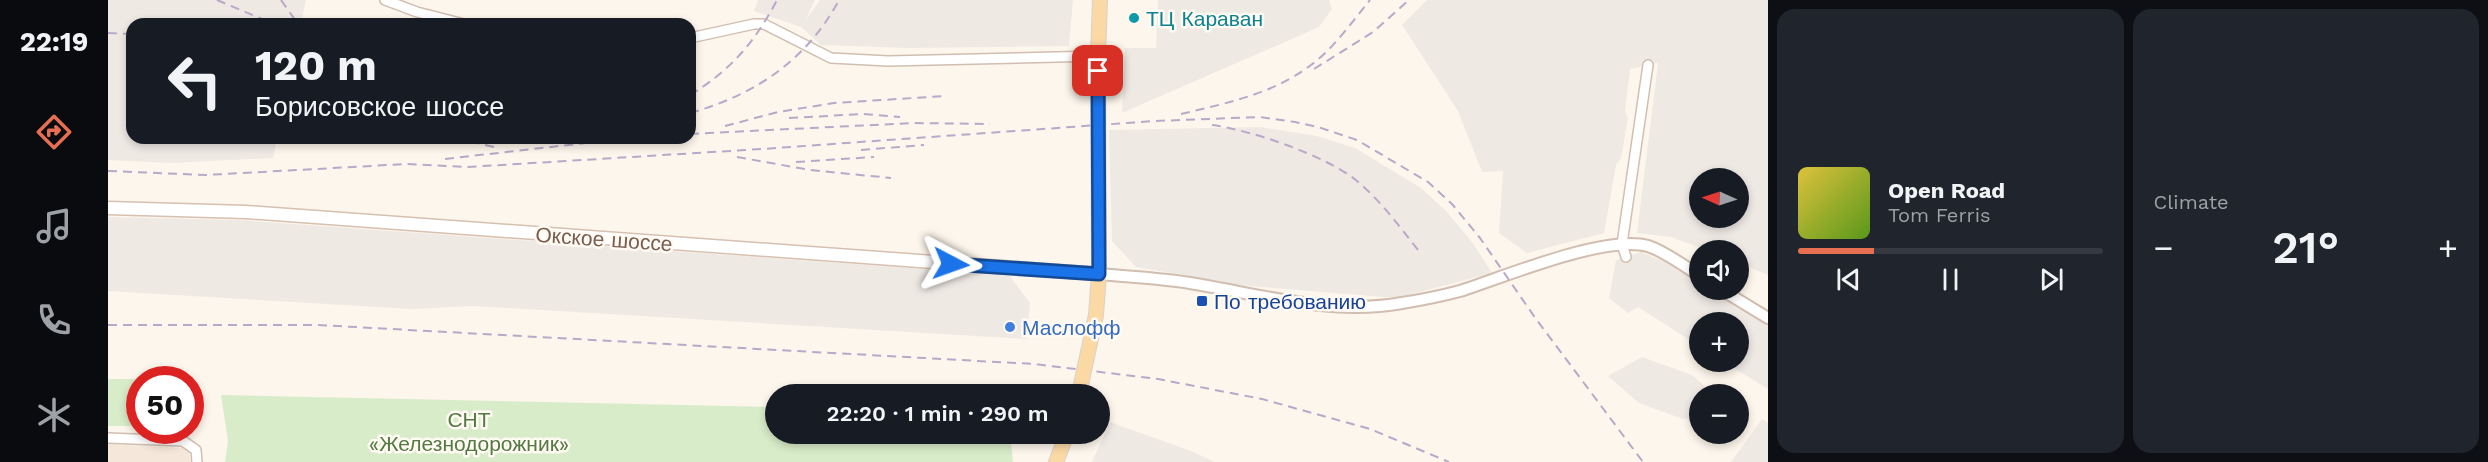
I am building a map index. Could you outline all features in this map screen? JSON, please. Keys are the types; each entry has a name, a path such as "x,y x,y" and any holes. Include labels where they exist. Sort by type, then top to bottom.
{"main road":[{"path":"1081,384 1096,315 1099,274 1100,0"},
{"name":"Окское шоссе","path":"108,208 258,213 1099,274"},
{"path":"1056,462 1063,444"}],"street":[{"path":"385,0 440,18"},
{"path":"696,37 754,24 764,24 831,58 888,61 1098,56"},
{"path":"1626,257 1622,244 1648,65"},
{"path":"1099,274 1190,283 1342,307 1400,304 1457,292 1586,250 1622,244 1647,246 1689,270"},
{"path":"1738,300 1768,318"},
{"path":"108,438 183,441 196,450 197,462"}],"shaded area":[{"path":"108,0 306,0 302,18 126,18 126,144 276,144 273,158 170,163 108,160"},
{"path":"758,0 815,0 805,21 820,0 1073,0 1069,46 908,48 821,45 801,27 754,11"},
{"path":"1158,0 1329,0 1332,9 1319,27 1122,113 1125,48 1156,48"},
{"path":"1427,0 1768,0 1768,275 1749,267 1749,240 1689,240 1689,244 1671,237 1637,233 1658,63 1630,69 1625,112 1628,118 1621,158 1616,165 1604,233 1527,253 1499,233 1503,171 1482,172 1458,111 1402,25"},
{"path":"1261,127 1317,136 1355,148 1421,188 1446,211 1472,242 1492,273 1396,298 1238,285 1136,267 1112,241 1109,130"},
{"path":"108,217 238,220 1009,275 1030,303 1027,339 474,306 412,309 108,291"},
{"path":"1641,252 1674,266 1689,276 1689,300 1728,300 1748,312 1689,312 1689,340 1638,307 1628,313 1609,298 1616,260"},
{"path":"1749,312 1768,324 1768,389 1740,372 1749,372"},
{"path":"1642,357 1692,375 1702,384 1689,384 1689,419 1683,419 1639,403 1608,376"},
{"path":"1762,419 1768,423 1768,462 1731,462 1744,444 1749,444 1749,437"},
{"path":"1110,422 1215,462 1092,462 1100,444 1110,444"},
{"path":"108,444 182,448 189,451 190,462 108,462"}],"green space":[{"path":"108,379 126,379 126,426 108,426"},
{"name":"СНТ «Железнодорожник»","path":"221,395 765,407 765,444 1011,444 1013,462 225,462 228,441"}],"railway":[{"path":"217,0 260,18"},
{"path":"281,0 294,18"},
{"path":"696,91 718,76 741,54 760,29 777,0"},
{"path":"696,111 736,96 777,72 811,40 839,0"},
{"path":"1181,114 1249,96 1296,75 1327,51 1370,0"},
{"path":"1314,69 1373,32 1409,0"},
{"path":"108,33 126,34"},
{"path":"725,126 778,112 834,103 945,96"},
{"path":"789,118 863,114 900,117"},
{"path":"108,171 206,175 407,164 468,167 1155,121 1260,117 1295,122 1357,140 1428,182 1452,204 1480,238 1536,319 1643,462"},
{"path":"696,134 913,123 990,124"},
{"path":"1212,125 1247,132 1288,145 1344,172 1374,197 1418,250"},
{"path":"481,144 498,148"},
{"path":"445,159 577,144"},
{"path":"861,150 924,145"},
{"path":"737,157 810,170 891,178"},
{"path":"796,162 874,157"},
{"path":"108,325 318,325 1034,364 1158,379 1262,399 1370,429 1449,462"}],"place":[{"name":"ТЦ Караван","path":"1134,18"},
{"name":"По требованию","path":"1202,301"},
{"name":"Маслофф","path":"1010,327"}],"route":[{"path":"951,264 1099,274 1098,71"}]}
